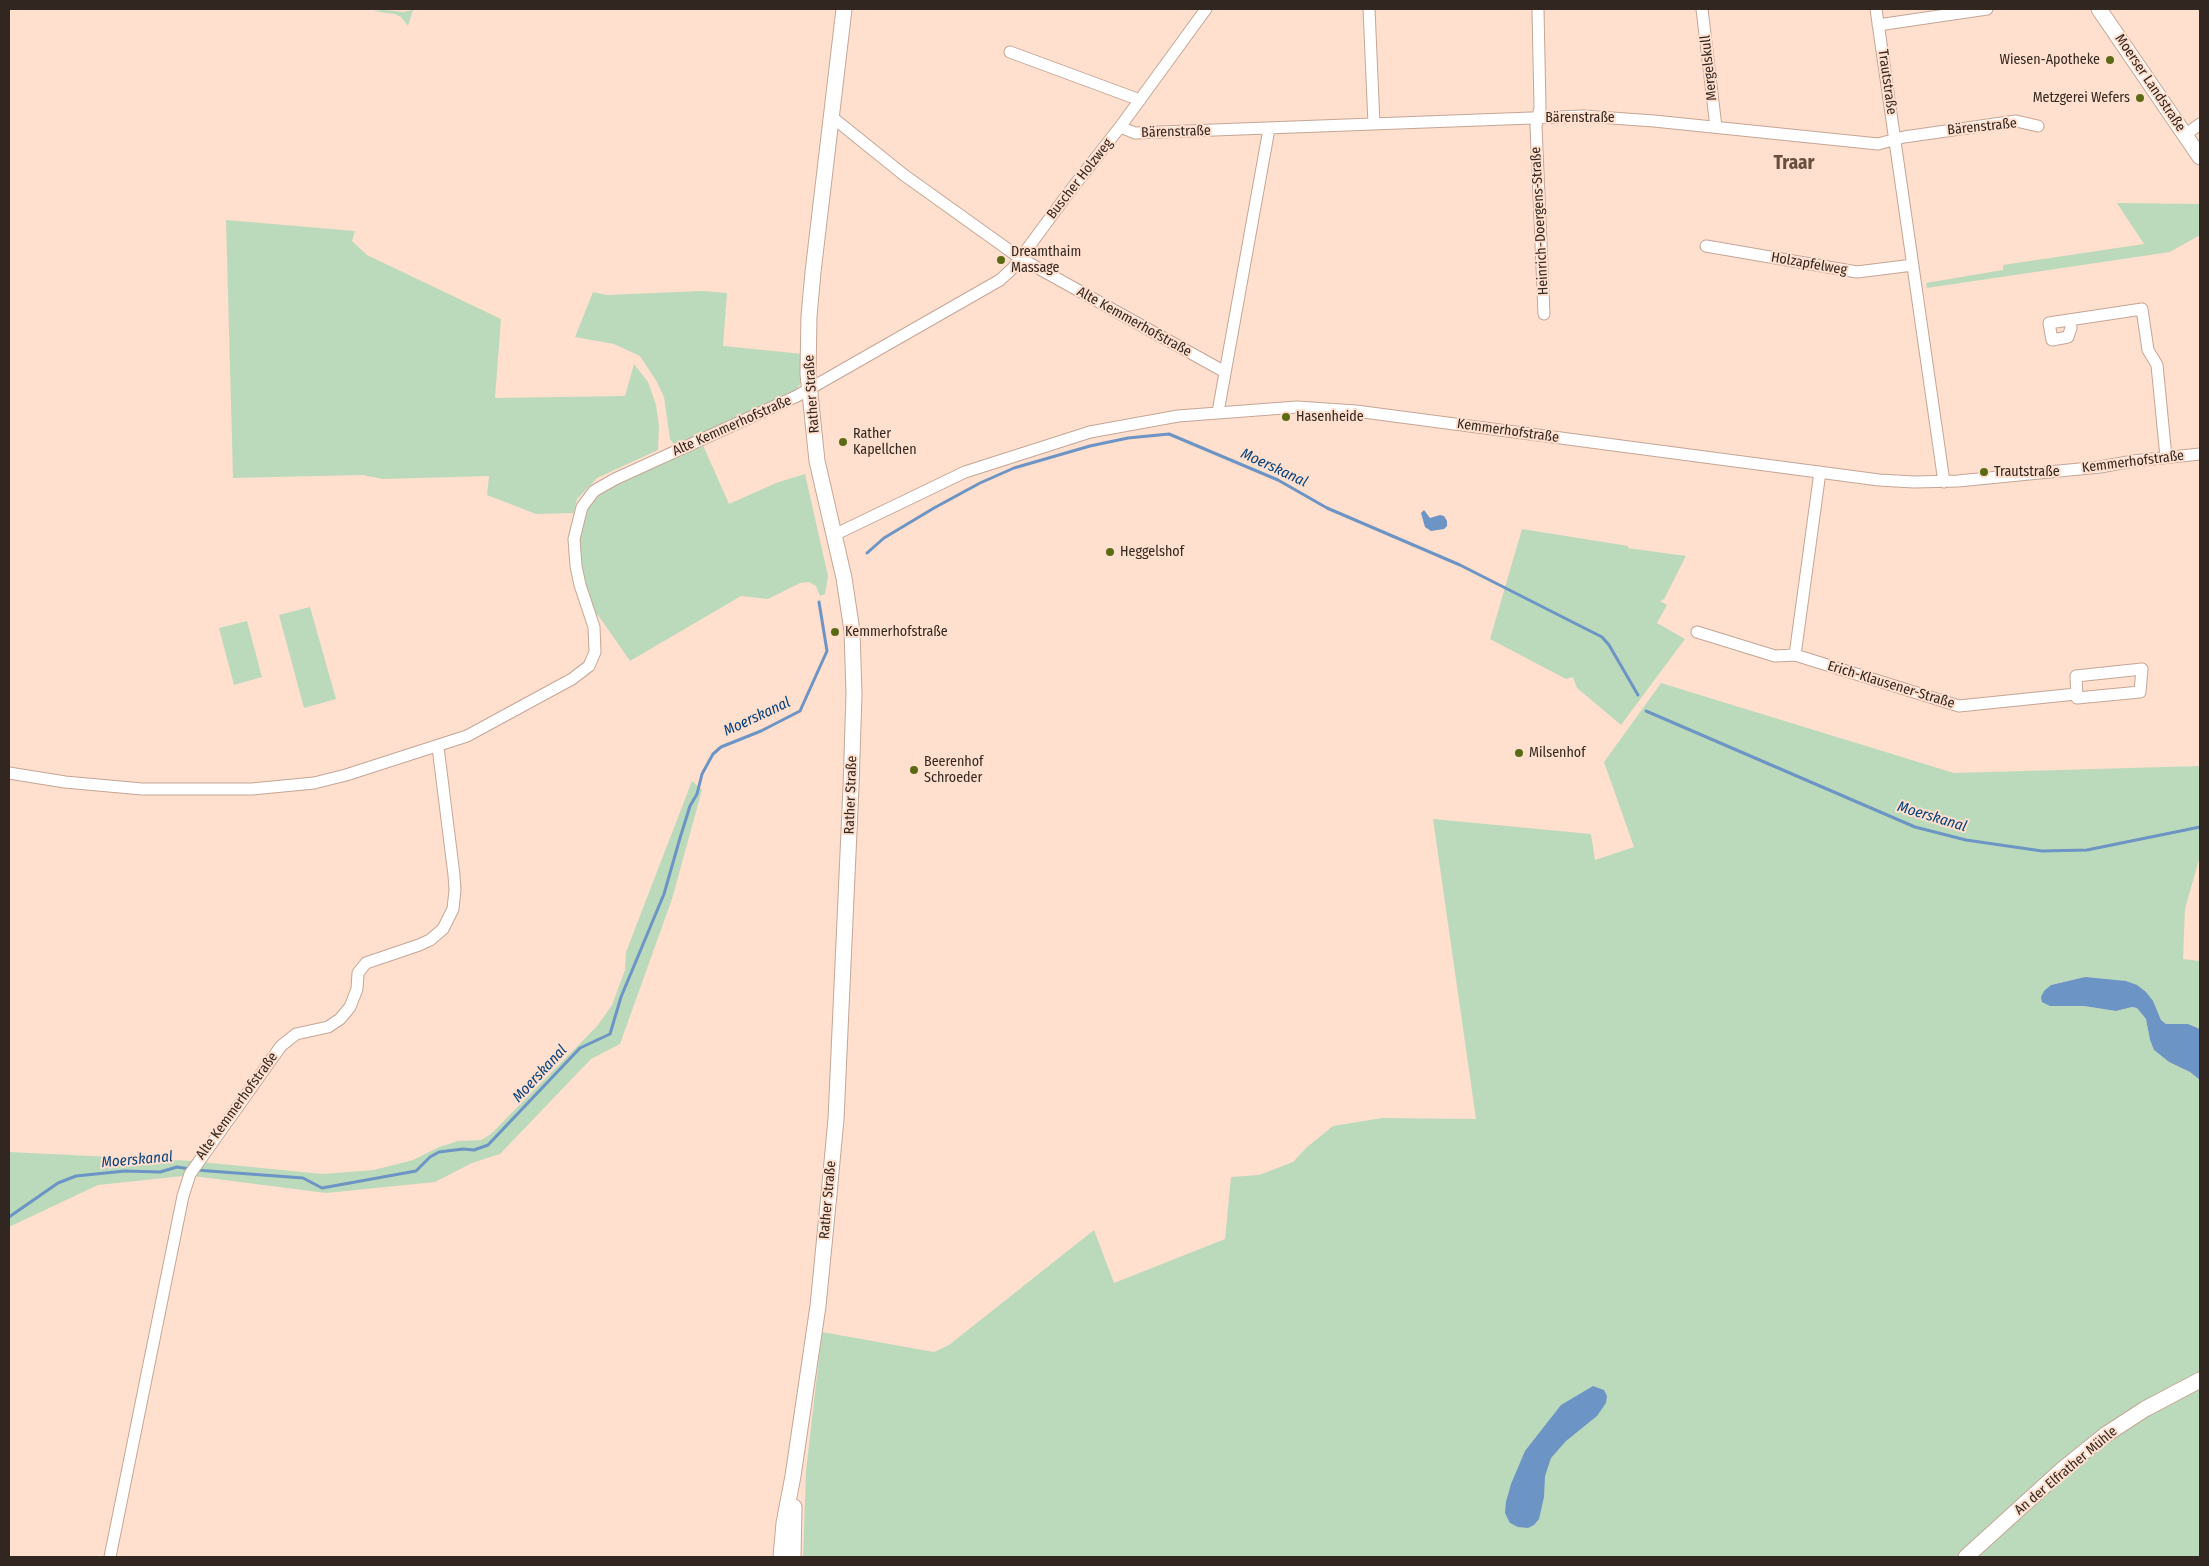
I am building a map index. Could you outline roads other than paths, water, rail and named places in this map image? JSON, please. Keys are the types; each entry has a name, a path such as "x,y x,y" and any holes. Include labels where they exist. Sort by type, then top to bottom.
{"street":[{"name":"Rather Straße","path":"784,1556 784,1523 793,1476 818,1306 829,1194 836,1101 850,807 854,657 849,608 817,461 808,352 811,296 844,9"},
{"name":"Buscher Holzweg","path":"1020,258 1120,127 1206,9"},
{"path":"1368,9 1374,124"},
{"name":"Heinrich-Doergens-Straße","path":"1538,9 1540,108 1536,126 1544,314"},
{"name":"Mergelskull","path":"1702,9 1716,127"},
{"name":"Trautstraße","path":"1876,9 1944,482"},
{"path":"1878,25 1987,9"},
{"name":"Moerser Landstraße","path":"2099,9 2200,157"},
{"path":"1010,52 1140,100"},
{"path":"832,117 904,175 1020,258"},
{"name":"Bärenstraße","path":"1120,127 1135,133 1537,118 1612,117 1878,144 1904,137 2016,121 2038,126"},
{"path":"2185,135 2200,124"},
{"path":"1218,412 1269,129"},
{"name":"Holzapfelweg","path":"1706,246 1857,272 1913,264"},
{"name":"Alte Kemmerhofstraße","path":"9,773 65,782 142,789 271,788 328,780 438,747 480,730 572,679 589,666 595,652 595,636 576,566 574,540 582,507 594,491 615,478 810,389 994,284 1007,275 1020,258 1225,372"},
{"path":"2070,320 2142,309 2148,350 2157,365 2166,457"},
{"name":"Kemmerhofstraße","path":"834,535 965,472 1090,432 1178,416 1297,407 1330,408 1879,480 1944,482 2100,467 2200,454"},
{"path":"1795,656 1820,472"},
{"name":"Erich-Klausener-Straße","path":"1697,632 1775,656 1795,656 1960,706 2076,694"},
{"name":"Erich-Klausener-Straße","path":"2142,669 2140,692 2076,698 2076,694 2076,676 2142,669"},
{"name":"Alte Kemmerhofstraße","path":"110,1557 183,1196 193,1169 281,1046 296,1034 328,1026 340,1019 350,1007 357,989 358,973 366,963 419,945 444,929 453,909 455,890 438,747"},
{"name":"An der Elfrather Mühle","path":"1966,1557 2105,1435 2145,1409 2200,1380"}],"water":[{"path":"1424,510 1430,518 1440,515 1444,516 1447,526 1444,529 1431,531 1425,527 1421,513"},
{"path":"2085,977 2126,981 2137,985 2153,1001 2161,1020 2166,1024 2188,1024 2200,1029 2200,1080 2190,1072 2169,1062 2154,1050 2146,1019 2137,1008 2132,1007 2116,1011 2084,1006 2050,1006 2042,1002 2041,997 2044,991 2051,985"},
{"path":"1593,1386 1604,1390 1607,1396 1606,1403 1597,1416 1566,1441 1551,1458 1545,1476 1544,1497 1539,1519 1528,1528 1518,1527 1510,1523 1505,1513 1506,1502 1511,1484 1525,1451 1561,1405"}],"waterway":[{"name":"Moerskanal","path":"867,553 884,538 934,508 980,483 1014,468 1090,446 1128,438 1169,434 1278,480 1327,508 1460,565 1602,637 1609,645 1638,695"},
{"name":"Moerskanal","path":"196,1170 303,1178 322,1188 416,1171 430,1157 439,1152 463,1149 474,1150 488,1145 580,1048 610,1034 621,997 664,894 690,806 697,794 702,774 713,754 721,747 761,731 800,711 827,651 819,602"},
{"name":"Moerskanal","path":"1646,711 1915,827 1966,840 2042,851 2087,850 2200,827"},
{"name":"Moerskanal","path":"9,1217 58,1183 76,1176 125,1171 160,1172 177,1167 190,1169"}],"place":[{"name":"Wiesen-Apotheke","path":"2110,60"},
{"name":"Metzgerei Wefers","path":"2140,98"},
{"name":"Dreamthaim Massage","path":"1001,260"},
{"name":"Hasenheide","path":"1286,417"},
{"name":"Rather Kapellchen","path":"843,442"},
{"name":"Trautstraße","path":"1984,472"},
{"name":"Heggelshof","path":"1110,552"},
{"name":"Kemmerhofstraße","path":"835,632"},
{"name":"Milsenhof","path":"1519,753"},
{"name":"Beerenhof Schroeder","path":"914,770"}],"district":[{"name":"Traar","path":"1794,164"}]}
